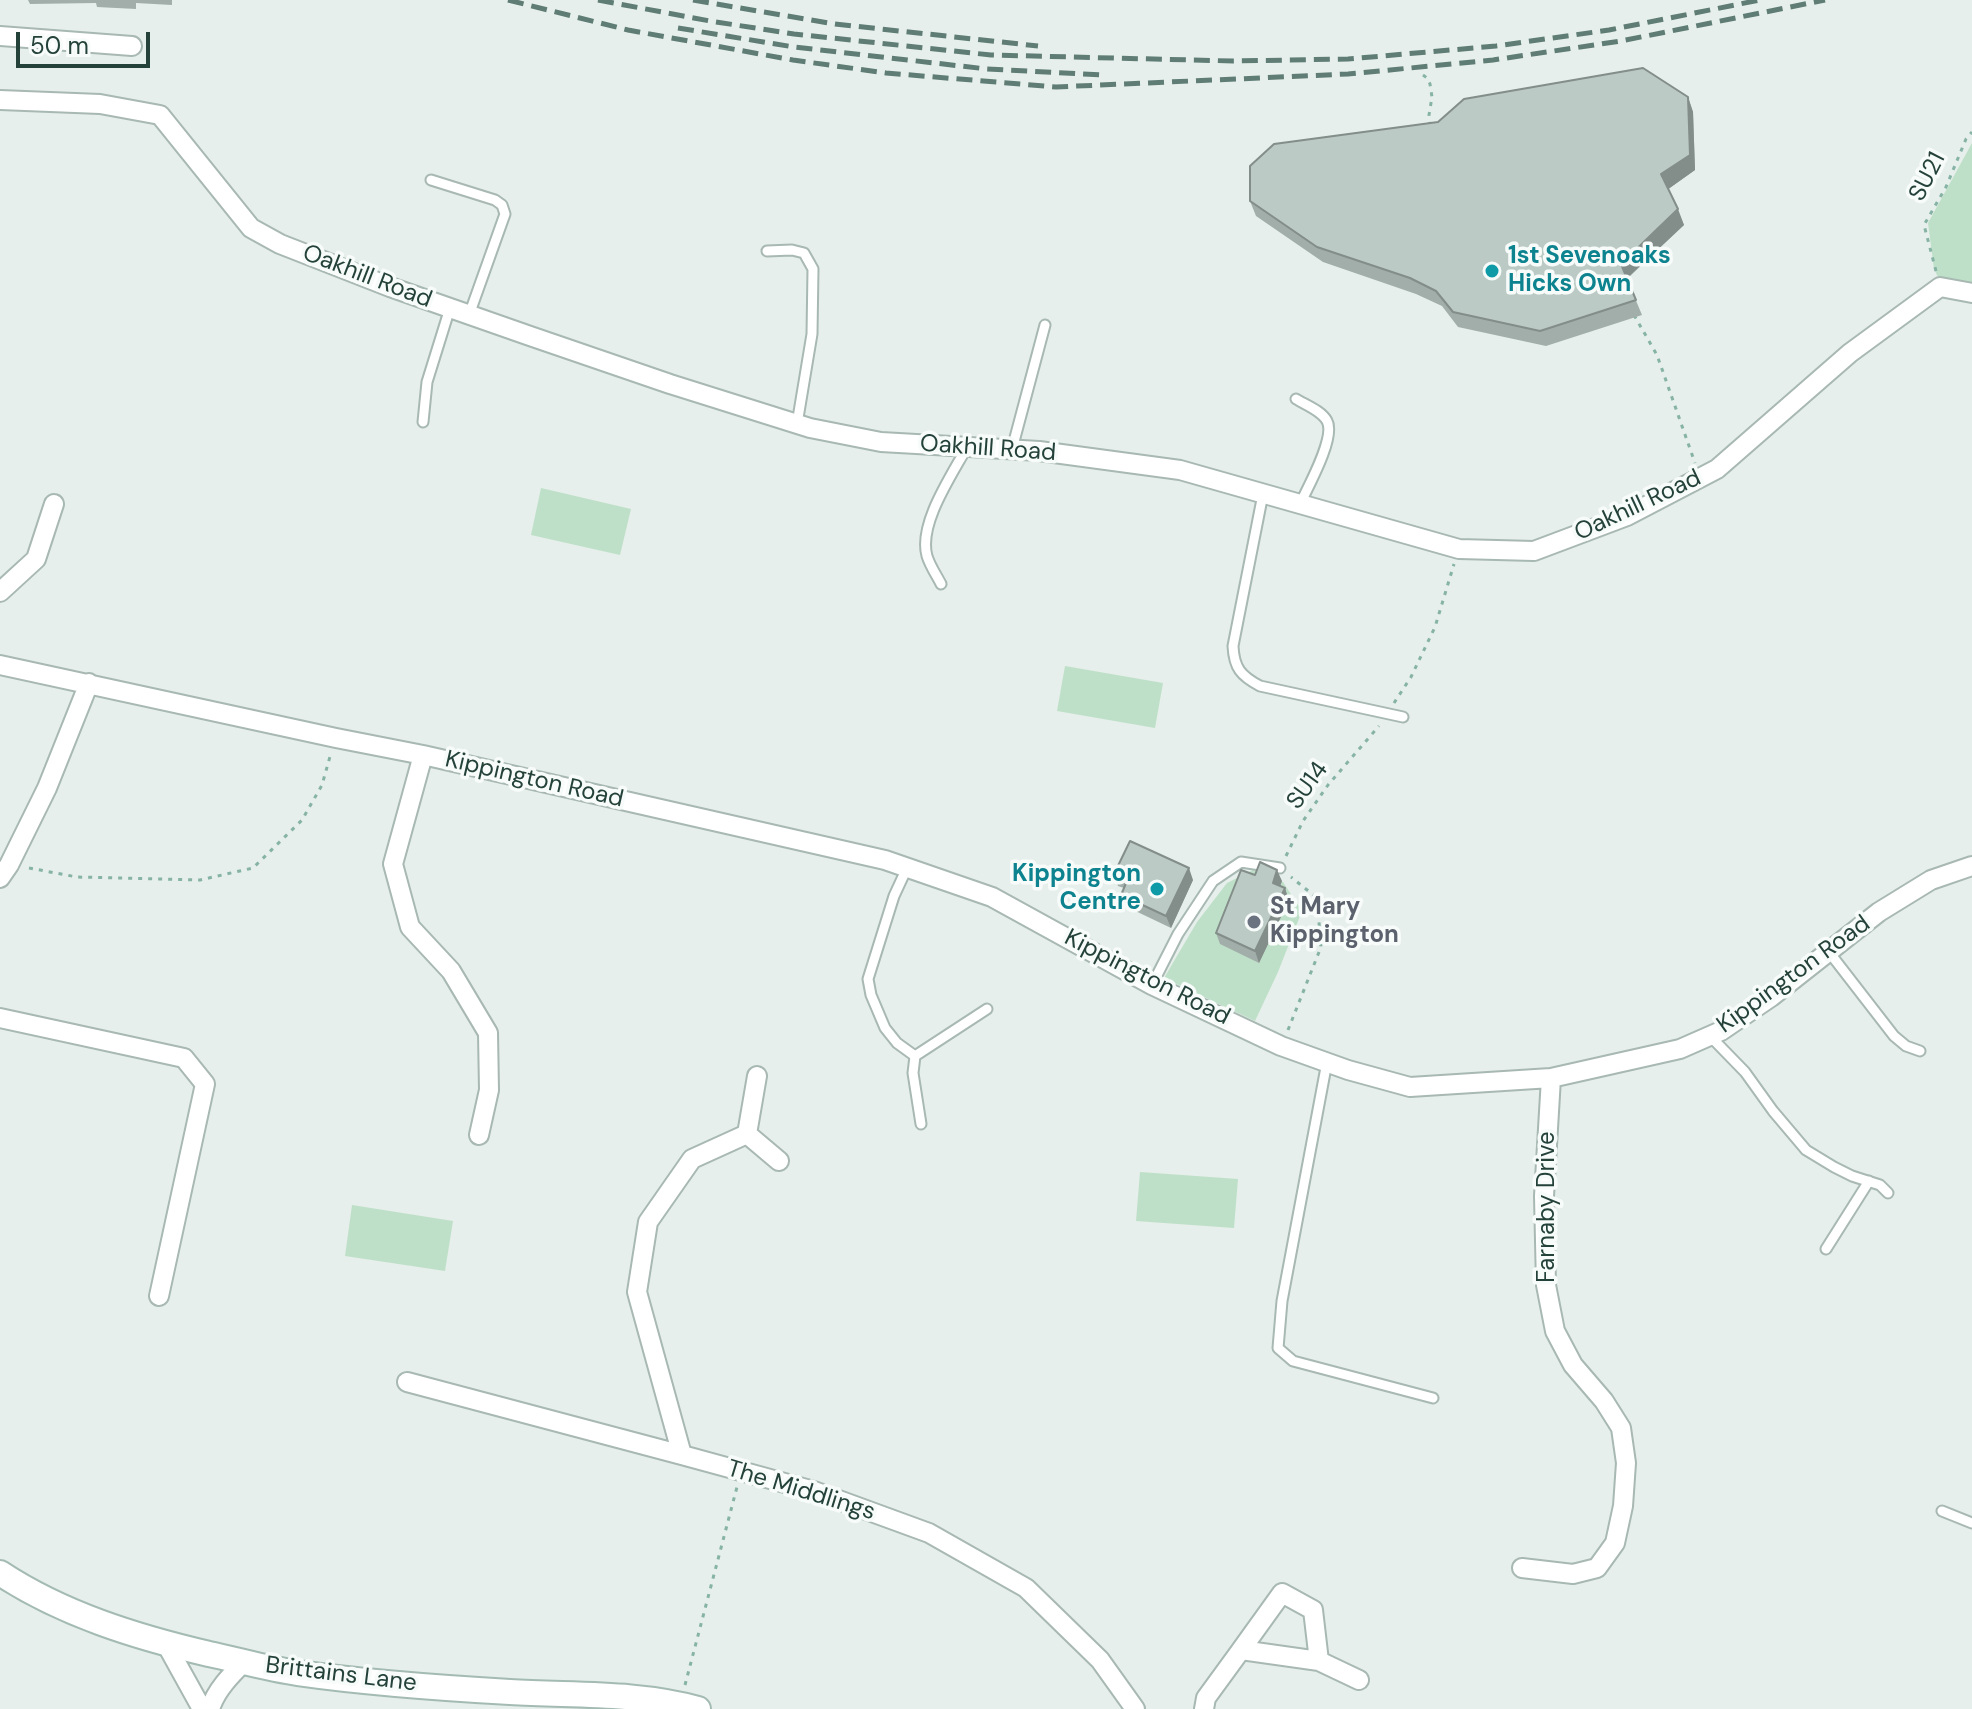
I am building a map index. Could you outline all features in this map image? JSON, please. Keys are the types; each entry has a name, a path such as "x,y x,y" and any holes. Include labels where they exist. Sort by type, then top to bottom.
{"street":[{"path":"0,36 132,46"},
{"name":"Oakhill Road","path":"0,100 100,104 160,115 251,228 280,244 469,315 797,424 881,442 1039,451 1180,470 1459,549 1534,551 1627,516 1717,469 1850,353 1940,287"},
{"path":"1940,287 1972,293"},
{"path":"0,592 36,559 54,504"},
{"name":"Kippington Road","path":"0,665 423,755 885,860 992,897 1152,985 1281,1046 1348,1070 1410,1087 1551,1078 1680,1049 1721,1031 1771,997 1879,912 1931,880 1972,866"},
{"path":"5,872 47,788 89,683"},
{"path":"423,755 393,864 410,927 451,971 488,1033 489,1090 479,1135"},
{"path":"0,1018 184,1058 205,1084 159,1296"},
{"path":"747,1134 757,1076"},
{"name":"Farnaby Drive","path":"1522,1568 1573,1574 1597,1568 1615,1543 1623,1506 1626,1463 1621,1428 1604,1401 1573,1365 1555,1331 1546,1285 1544,1196 1551,1078"},
{"path":"747,1134 779,1161"},
{"path":"682,1455 637,1292 648,1222 692,1159 747,1134"},
{"name":"The Middlings","path":"407,1382 814,1491 929,1533 1026,1588 1100,1660 1135,1709"},
{"name":"Brittains Lane","path":"0,1573 68,1610 166,1644 295,1673 398,1684 617,1696 689,1706"},
{"path":"1204,1709 1206,1698 1282,1593 1313,1610 1319,1661"},
{"path":"166,1644 202,1709"},
{"path":"1241,1650 1319,1661 1359,1680"},
{"path":"210,1709 222,1686 244,1662"}],"lane":[{"path":"431,180 495,200 502,205 505,214 469,315"},
{"path":"767,251 804,253 813,269 812,334 797,424"},
{"path":"423,422 427,382 450,308"},
{"path":"1012,449 1045,325"},
{"path":"1296,399 1326,419 1329,428 1327,442 1300,504"},
{"path":"941,584 927,555 926,529 967,447"},
{"path":"1263,494 1233,646 1234,659 1240,672 1260,686 1403,717"},
{"path":"1152,985 1178,934 1213,881 1241,862 1280,868"},
{"path":"907,868 894,896 868,979 871,995 885,1028 897,1043 915,1056"},
{"path":"1829,952 1894,1036 1906,1046 1920,1051"},
{"path":"915,1056 987,1009"},
{"path":"1710,1036 1745,1072 1806,1150 1834,1167 1880,1185 1888,1193"},
{"path":"915,1056 913,1073 921,1124"},
{"path":"1327,1062 1282,1301 1278,1348 1293,1361 1433,1398"},
{"path":"1826,1249 1869,1181"},
{"path":"1942,1511 1972,1523"}],"path":[{"path":"1423,75 1430,84 1432,97 1429,115 1433,132"},
{"name":"SU21","path":"1940,287 1924,225 1972,132"},
{"path":"1630,308 1657,355 1700,478"},
{"name":"SU14","path":"1280,868 1303,821 1328,785 1376,731 1411,677 1435,627 1459,549"},
{"path":"5,872 200,880 253,868 302,820 322,785 336,738"},
{"path":"1280,868 1317,898 1321,947 1281,1046"},
{"path":"689,1706 742,1472"}],"green space":[{"path":"1972,143 1972,293 1943,287 1934,269 1928,223"},
{"path":"541,488 631,509 620,555 531,535"},
{"path":"1065,666 1163,683 1155,728 1057,711"},
{"path":"1253,870 1283,882 1302,911 1255,1021 1164,978 1197,922 1227,883"},
{"path":"1140,1172 1238,1179 1234,1228 1136,1221"},
{"path":"352,1205 453,1221 445,1271 345,1256"}],"building":[{"name":"1st Sevenoaks Hicks Own","path":"1643,68 1688,97 1690,155 1661,174 1678,209 1621,264 1636,300 1540,331 1453,312 1436,291 1410,278 1317,247 1250,201 1250,166 1274,144 1438,122 1464,99"},
{"name":"Kippington Centre","path":"1130,841 1189,868 1166,916 1121,895 1127,881 1114,874"},
{"name":"St Mary Kippington","path":"1260,862 1277,870 1273,883 1285,888 1255,951 1216,933 1241,870 1255,875"}],"railway":[{"path":"508,0 628,30 793,60 886,73 1056,87 1348,74 1493,60 1621,41 1825,0"},
{"path":"598,0 794,34 991,55 1233,61 1348,59 1496,46 1609,30 1760,0"},
{"path":"693,0 835,24 1038,46"},
{"path":"678,28 794,47 987,69 1103,75"}],"place":[{"name":"1st Sevenoaks Hicks Own","path":"1492,271"},
{"name":"Kippington Centre","path":"1157,889"},
{"name":"St Mary Kippington","path":"1254,922"}]}
